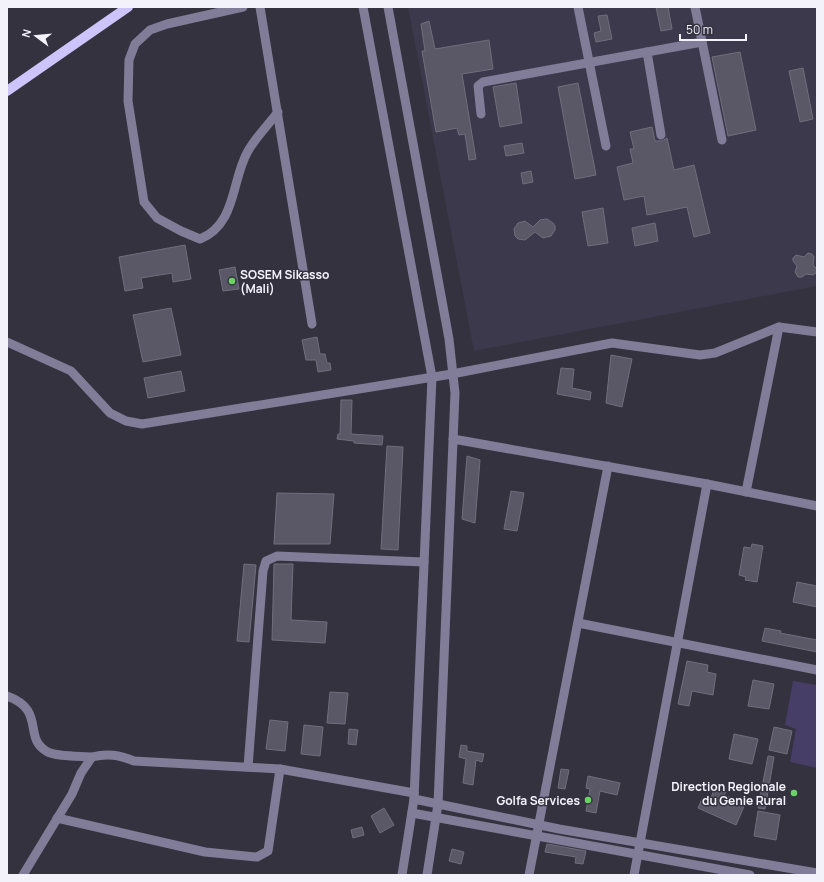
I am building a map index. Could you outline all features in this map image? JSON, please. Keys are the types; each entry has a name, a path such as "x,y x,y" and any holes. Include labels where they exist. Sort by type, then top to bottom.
{"main road":[{"path":"7,91 128,7"}],"street":[{"path":"243,7 167,24 150,30 135,44 128,60 128,101 144,202 157,218 181,232 200,239 210,235 227,214 248,152 278,112"},
{"path":"260,7 312,324"},
{"path":"363,7 432,377 414,796 402,875"},
{"path":"388,7 449,339 455,393 438,804 427,875"},
{"path":"578,7 606,146"},
{"path":"695,7 722,140"},
{"path":"480,114 478,86 483,82 702,42"},
{"path":"647,52 661,135"},
{"path":"7,342 71,371 110,413 126,421 142,424 452,374 612,343 700,355 714,353 779,327 817,332"},
{"path":"746,492 779,327"},
{"path":"453,439 707,484 817,506"},
{"path":"529,875 608,466"},
{"path":"634,875 676,642 707,484"},
{"path":"248,767 262,578 266,561 277,556 424,562"},
{"path":"578,623 817,670"},
{"path":"7,696 20,701 31,715 37,744 47,752 92,757 104,754 118,755 134,761 280,769 414,796 438,804 538,825 817,873"},
{"path":"23,875 92,757"},
{"path":"57,818 204,852 257,857 268,851 280,769"},
{"path":"412,813 536,835 735,874 750,875"},
{"path":"735,874 737,859"}],"shaded area":[{"path":"408,7 817,7 817,286 474,351"},
{"path":"793,681 817,685 817,768 790,762 796,729 785,725"}],"building":[{"path":"656,7 668,7 672,29 661,31"},
{"path":"607,15 612,39 596,42 594,33 601,31 598,16"},
{"path":"429,21 435,49 489,40 493,69 462,74 476,159 469,160 465,134 459,135 457,128 436,132 422,51 425,51 421,24"},
{"path":"740,52 756,130 728,136 712,57"},
{"path":"803,68 813,119 800,122 789,71"},
{"path":"516,83 522,123 500,127 493,87"},
{"path":"578,83 596,175 575,179 558,87"},
{"path":"652,127 655,141 662,141 667,138 674,170 694,165 710,233 694,237 687,207 647,215 644,196 624,200 617,167 633,163 630,149 634,149 630,132"},
{"path":"522,143 524,153 506,156 504,146"},
{"path":"531,171 533,182 523,184 521,173"},
{"path":"603,208 608,243 588,246 582,212"},
{"path":"547,219 555,226 555,230 551,236 543,238 535,232 525,240 518,239 515,236 514,229 518,223 525,221 533,227 540,220"},
{"path":"655,223 658,241 635,246 632,228"},
{"path":"185,245 191,279 173,282 172,273 141,278 143,288 125,291 119,257"},
{"path":"808,253 812,254 814,257 813,265 817,269 816,273 813,275 806,274 802,277 798,277 795,272 797,266 793,261 793,258 796,255 804,257"},
{"path":"235,267 239,289 223,291 219,270"},
{"path":"171,308 181,355 143,362 133,315"},
{"path":"317,337 320,354 325,354 327,363 330,363 331,370 318,372 316,360 306,360 302,340"},
{"path":"611,355 632,359 622,407 606,403"},
{"path":"561,368 574,369 572,388 591,392 590,400 557,394"},
{"path":"181,371 185,391 148,398 144,378"},
{"path":"341,400 352,400 351,434 383,436 382,445 354,443 354,441 337,439 338,434 340,434"},
{"path":"387,446 403,447 398,550 381,549"},
{"path":"467,456 480,460 475,523 462,519"},
{"path":"511,491 524,493 517,531 504,529"},
{"path":"277,493 334,494 330,544 274,544"},
{"path":"752,544 763,546 757,582 745,580 746,577 739,575 744,547 751,548"},
{"path":"244,564 256,565 249,642 237,641"},
{"path":"274,564 293,564 291,620 327,622 325,643 272,640"},
{"path":"797,582 817,586 817,607 793,602"},
{"path":"765,628 781,631 780,633 817,640 817,652 762,641"},
{"path":"687,661 708,665 707,672 716,674 713,695 692,691 689,706 678,704"},
{"path":"753,680 774,684 769,709 748,706"},
{"path":"330,692 348,693 345,724 327,723"},
{"path":"270,720 288,722 285,751 266,749"},
{"path":"304,725 323,727 320,756 301,754"},
{"path":"774,727 792,731 787,754 769,750"},
{"path":"349,729 358,730 356,745 348,744"},
{"path":"734,734 758,739 752,764 729,759"},
{"path":"461,745 467,746 467,751 484,754 482,762 476,760 473,785 463,783 466,759 459,757"},
{"path":"768,756 774,757 765,809 758,808"},
{"path":"561,769 569,770 565,789 558,788"},
{"path":"588,776 620,783 617,795 600,791 596,813 586,811 590,789 586,788"},
{"path":"715,788 726,792 724,795 745,804 736,825 698,808 702,799 709,802"},
{"path":"384,808 394,825 380,833 371,816"},
{"path":"758,811 780,815 776,840 754,836"},
{"path":"362,827 364,835 353,838 351,830"},
{"path":"547,844 586,851 583,864 575,863 576,857 545,852"},
{"path":"452,849 464,852 461,864 449,861"}],"place":[{"name":"SOSEM Sikasso (Mali)","path":"232,281"},
{"name":"Direction Regionale du Genie Rural","path":"794,793"},
{"name":"Golfa Services","path":"588,800"}]}
